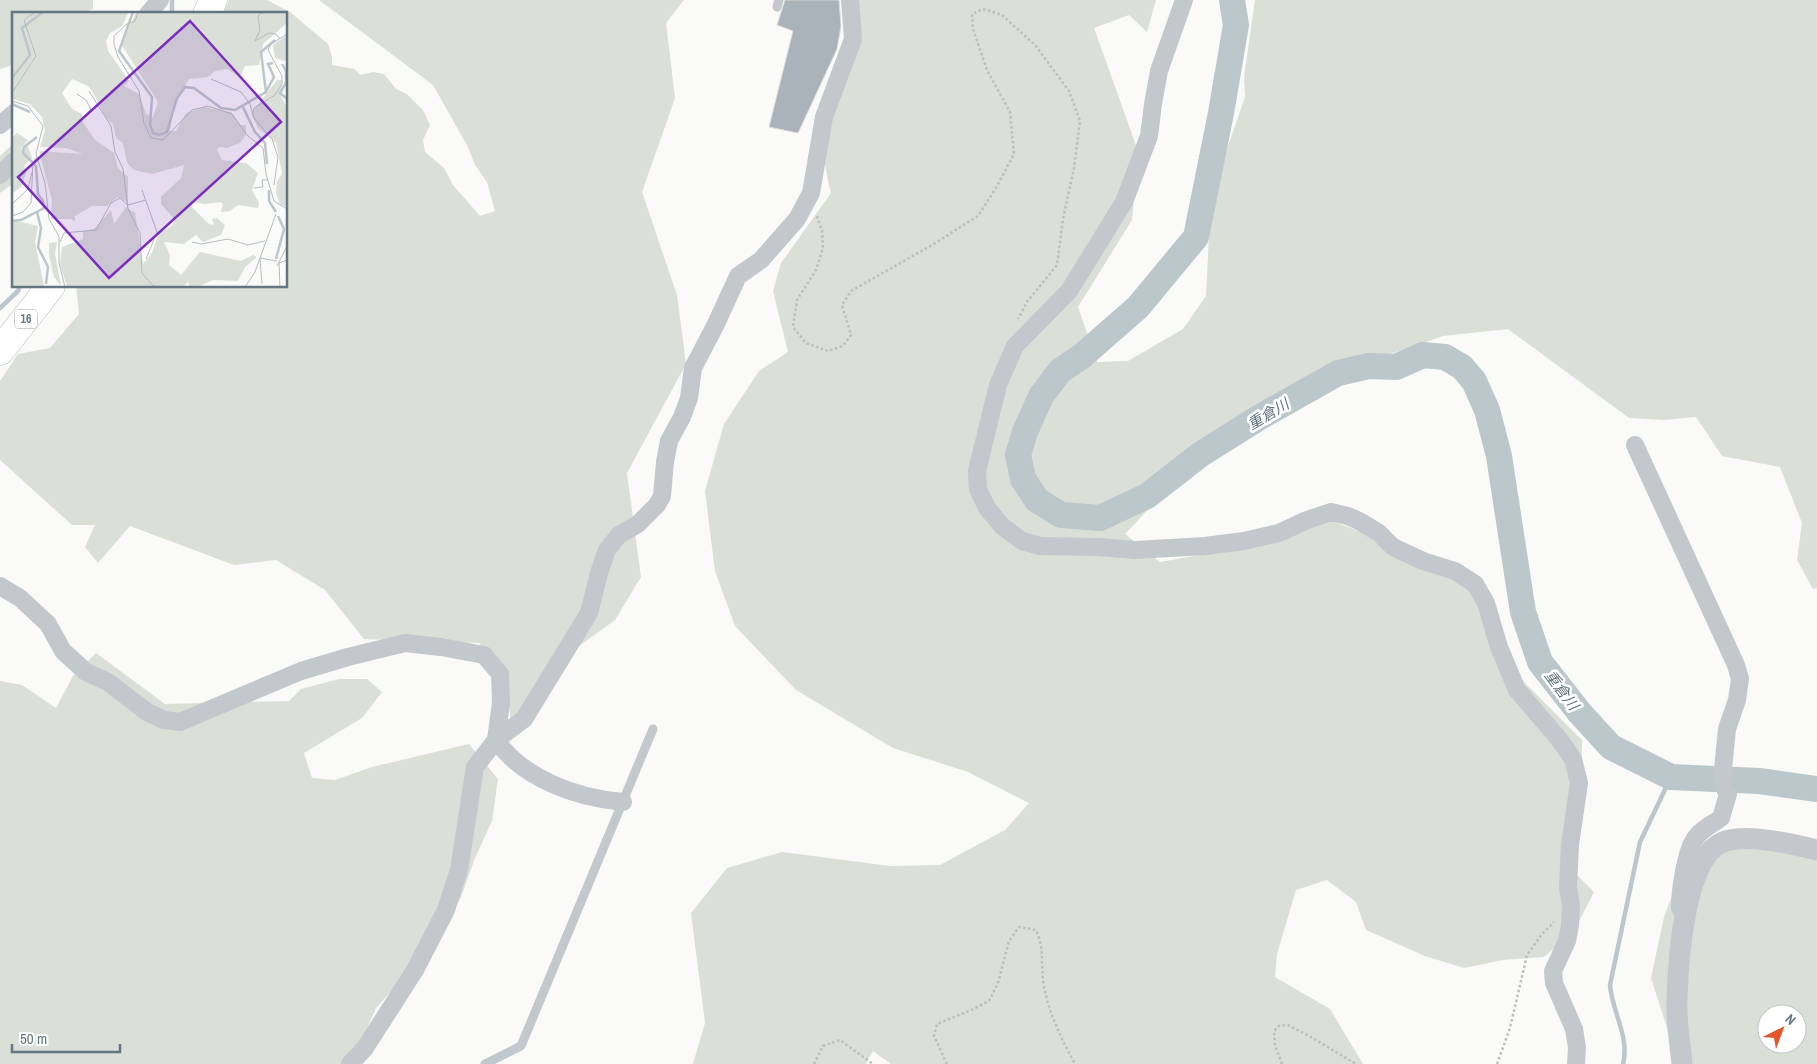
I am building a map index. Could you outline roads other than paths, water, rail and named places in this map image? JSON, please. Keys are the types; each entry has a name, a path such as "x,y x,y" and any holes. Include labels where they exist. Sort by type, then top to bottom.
{"main road":[{"path":"208,12 213,0"},
{"name":"16","path":"0,351 49,288"}],"street":[{"path":"150,12 160,0"},
{"path":"350,1064 365,1048 415,970 446,910 459,870 475,767 496,740 524,718 589,613 607,550 619,535 638,524 657,506 662,496 669,441 682,417 689,398 692,368 715,326 738,276 762,260 797,219 811,193 824,117 853,39 850,0"},
{"path":"1184,0 1160,71 1153,104 1150,136 1124,202 1069,291 1015,346 998,385 977,471 978,489 987,508 1002,526 1022,541 1040,546 1135,550 1205,546 1244,541 1279,532 1331,512 1348,516 1361,522 1379,533 1393,548 1423,561 1456,571 1475,584 1486,603 1499,647 1517,690 1559,739 1573,759 1579,783 1570,846 1568,887 1571,906 1568,942 1553,971 1554,983 1574,1029 1577,1047 1576,1064"},
{"path":"0,125 12,115"},
{"path":"0,175 12,163"},
{"path":"1635,446 1736,665 1740,678 1737,700 1727,729 1723,769 1724,787 1728,794 1722,818 1699,833 1694,840 1680,891 1681,936 1677,1001 1682,1064"},
{"path":"0,586 20,598 48,624 63,651 86,672 108,682 147,712 164,720 180,722 301,671 405,643 441,647 484,656 500,674 501,703 496,740 505,753 528,771 557,786 605,800 623,802"},
{"path":"1681,936 1697,872 1712,848 1722,842 1735,838 1781,842 1817,850"}],"lane":[{"path":"485,1064 521,1046 653,729"}],"waterway":[{"path":"172,0 172,12"},
{"name":"重倉川","path":"1232,0 1236,25 1221,113 1196,237 1138,307 1082,356 1060,371 1041,396 1025,432 1018,455 1023,479 1037,500 1061,515 1100,518 1147,496 1201,454 1260,417 1338,373 1369,366 1396,367 1423,355 1445,357 1462,367 1474,381 1487,410 1499,456 1523,612 1540,662 1579,712 1611,747 1671,777 1759,781 1817,789"},
{"path":"0,308 19,288"},
{"path":"1623,1064 1624,1044 1610,985 1640,842 1671,777"}]}
